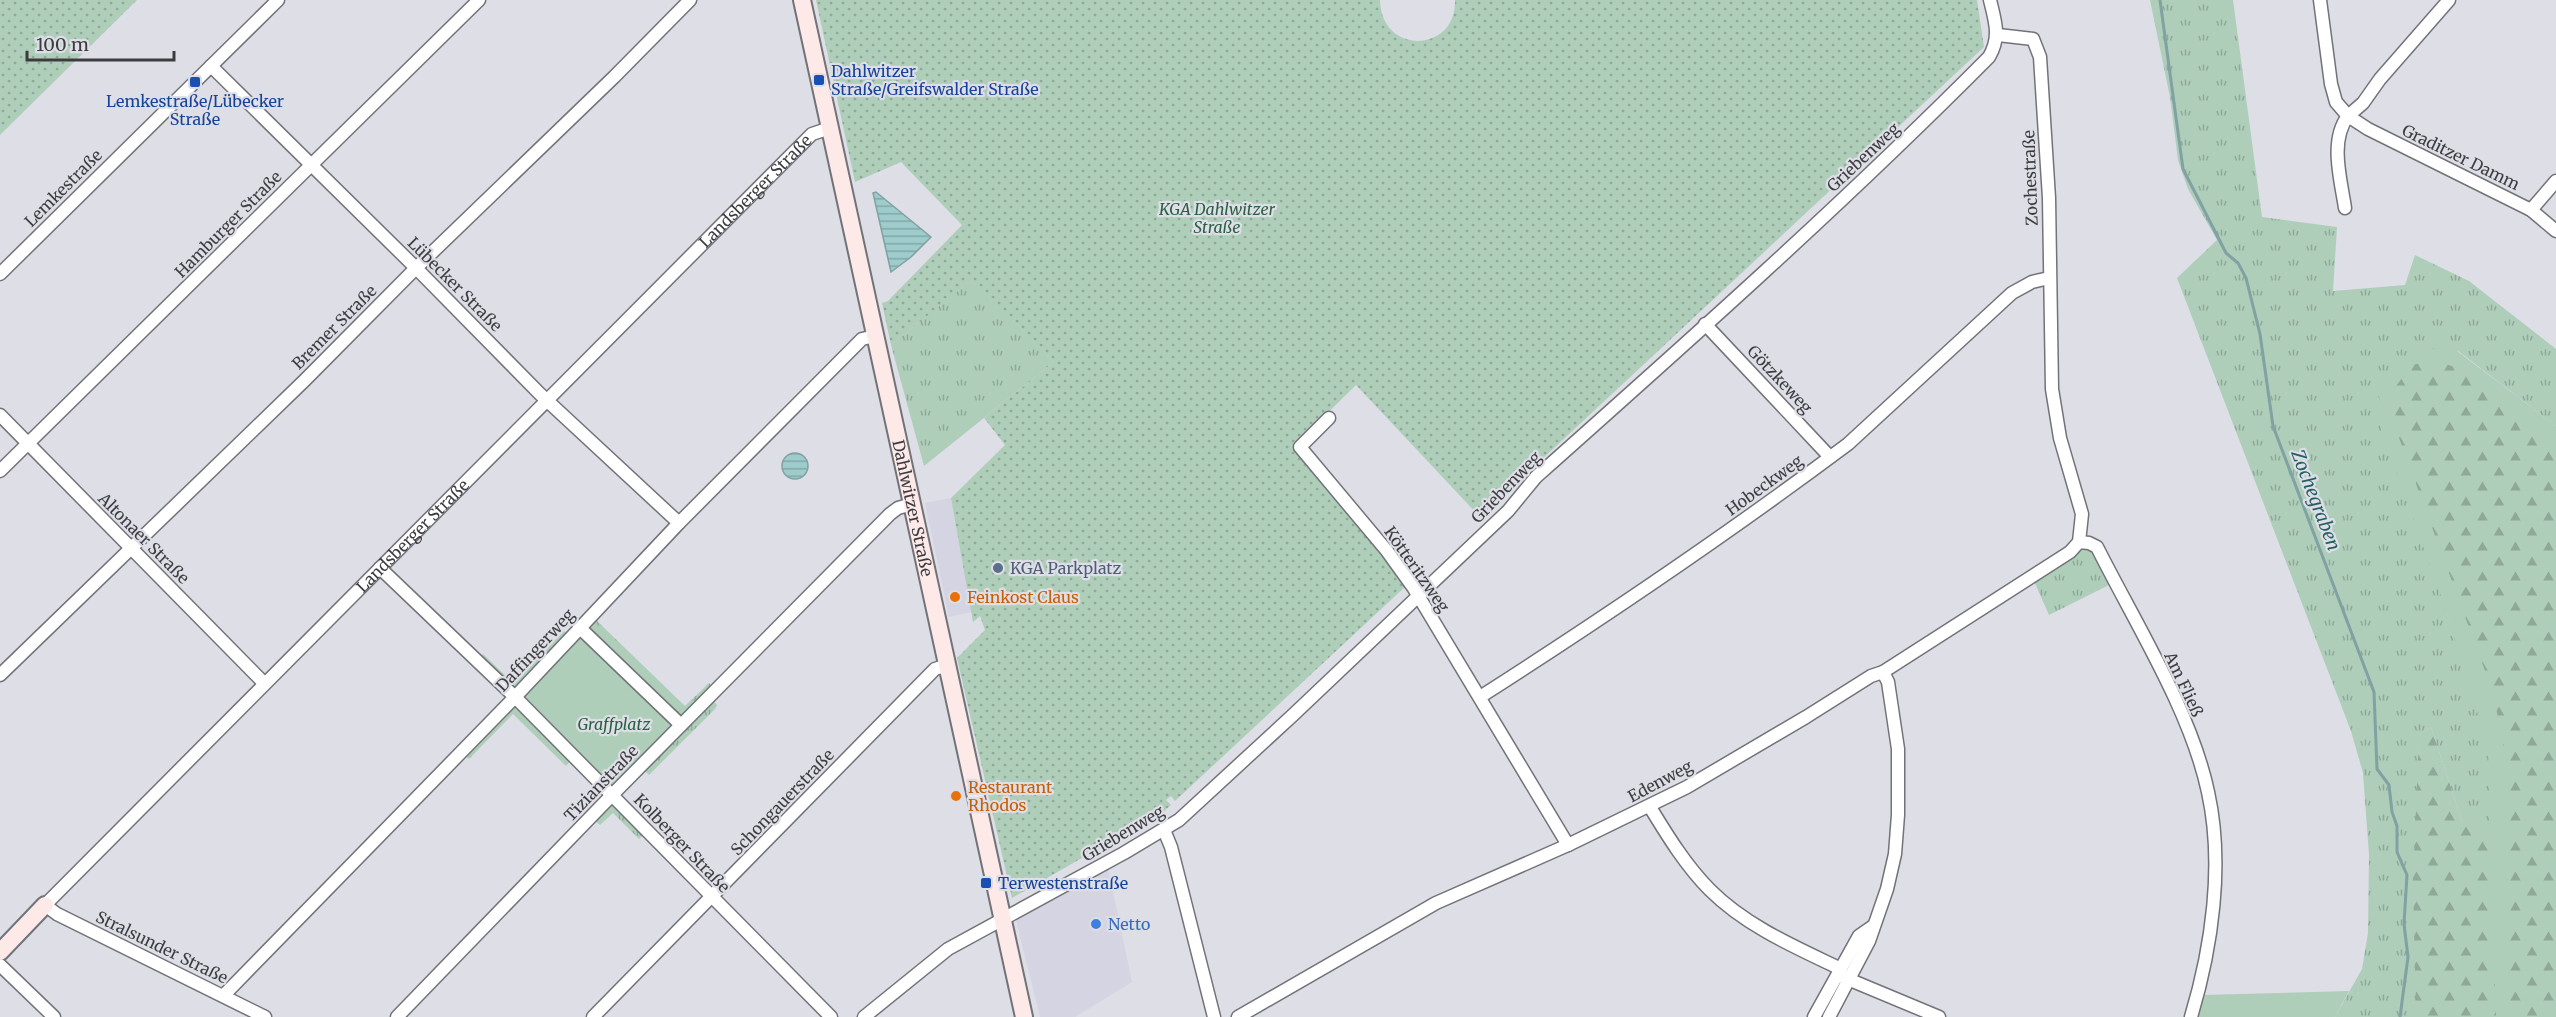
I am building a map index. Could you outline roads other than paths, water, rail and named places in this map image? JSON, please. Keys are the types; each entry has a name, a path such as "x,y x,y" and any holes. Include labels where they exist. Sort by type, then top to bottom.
{"main road":[{"name":"Dahlwitzer Straße","path":"802,0 1024,1017"},
{"name":"Landsberger Straße","path":"2,946 45,905"}],"street":[{"name":"Lemkestraße","path":"0,274 278,0"},
{"name":"Hamburger Straße","path":"0,471 479,0"},
{"name":"Bremer Straße","path":"0,675 305,380 690,0"},
{"path":"1990,0 1998,35"},
{"path":"2320,0 2331,84 2336,102 2348,116"},
{"path":"2345,208 2338,156 2343,122 2363,103 2380,79 2449,0"},
{"name":"Zochestraße","path":"1998,35 2033,39 2040,57 2049,198 2052,389 2060,438 2082,514 2079,542"},
{"name":"Griebenweg","path":"1003,920 1164,830 1293,715 1508,512 1536,477 1778,260 1924,123 1989,57 1996,46 1998,35"},
{"name":"Lübecker Straße","path":"211,66 540,394 679,523"},
{"name":"Graditzer Damm","path":"2348,116 2367,129 2531,210 2556,231"},
{"name":"Landsberger Straße","path":"45,905 802,143 812,134 830,128"},
{"path":"2531,210 2556,181"},
{"name":"Hobeckweg","path":"1480,697 1705,548 1848,444 2012,293 2032,282 2049,279"},
{"name":"Götzkeweg","path":"1705,324 1830,457"},
{"name":"Daffingerweg","path":"224,994 514,697 679,523 862,339 875,336"},
{"name":"Altonaer Straße","path":"0,415 264,683"},
{"name":"Kötteritzweg","path":"1329,417 1300,447 1387,551 1480,697 1568,845"},
{"name":"Tizianstraße","path":"397,1017 612,795 890,514 898,508 912,504"},
{"name":"Edenweg","path":"1238,1017 1436,903 1650,807 1787,729 1871,676 1883,672 2070,552 2079,542"},
{"name":"Am Fließ","path":"2079,542 2097,547 2169,687 2197,751 2208,792 2214,854 2213,901 2206,956 2191,1017"},
{"name":"Kolberger Straße","path":"380,568 514,697 831,1017"},
{"path":"579,627 681,725"},
{"name":"Schongauerstraße","path":"593,1017 935,669 947,665"},
{"path":"1814,1017 1842,974 1869,941 1891,875 1899,815 1898,749 1888,682 1883,672"},
{"path":"1650,807 1683,857 1717,896 1750,922 1842,974 1939,1017"},
{"path":"1164,830 1214,1017"},
{"name":"Stralsunder Straße","path":"45,905 57,914 224,994 265,1017"},
{"path":"864,1017 948,949 1003,920"},
{"path":"0,966 54,1017"},
{"path":"1829,1017 1842,974"}],"waterway":[{"name":"Zochegraben","path":"2160,0 2183,169 2226,253 2238,263 2246,278 2260,334 2273,426 2374,692 2377,769 2389,785 2392,812 2397,826 2397,852 2407,875 2404,924 2408,957 2400,1017"}],"place":[{"name":"Dahlwitzer Straße/Greifswalder Straße","path":"819,80"},
{"name":"Lemkestraße/Lübecker Straße","path":"195,82"},
{"name":"KGA Parkplatz","path":"998,568"},
{"name":"Feinkost Claus","path":"955,597"},
{"name":"Restaurant Rhodos","path":"956,796"},
{"name":"Terwestenstraße","path":"986,883"},
{"name":"Netto","path":"1096,924"}],"park label":[{"name":"KGA Dahlwitzer Straße","path":"1217,218"},
{"name":"Graffplatz","path":"614,724"}]}
